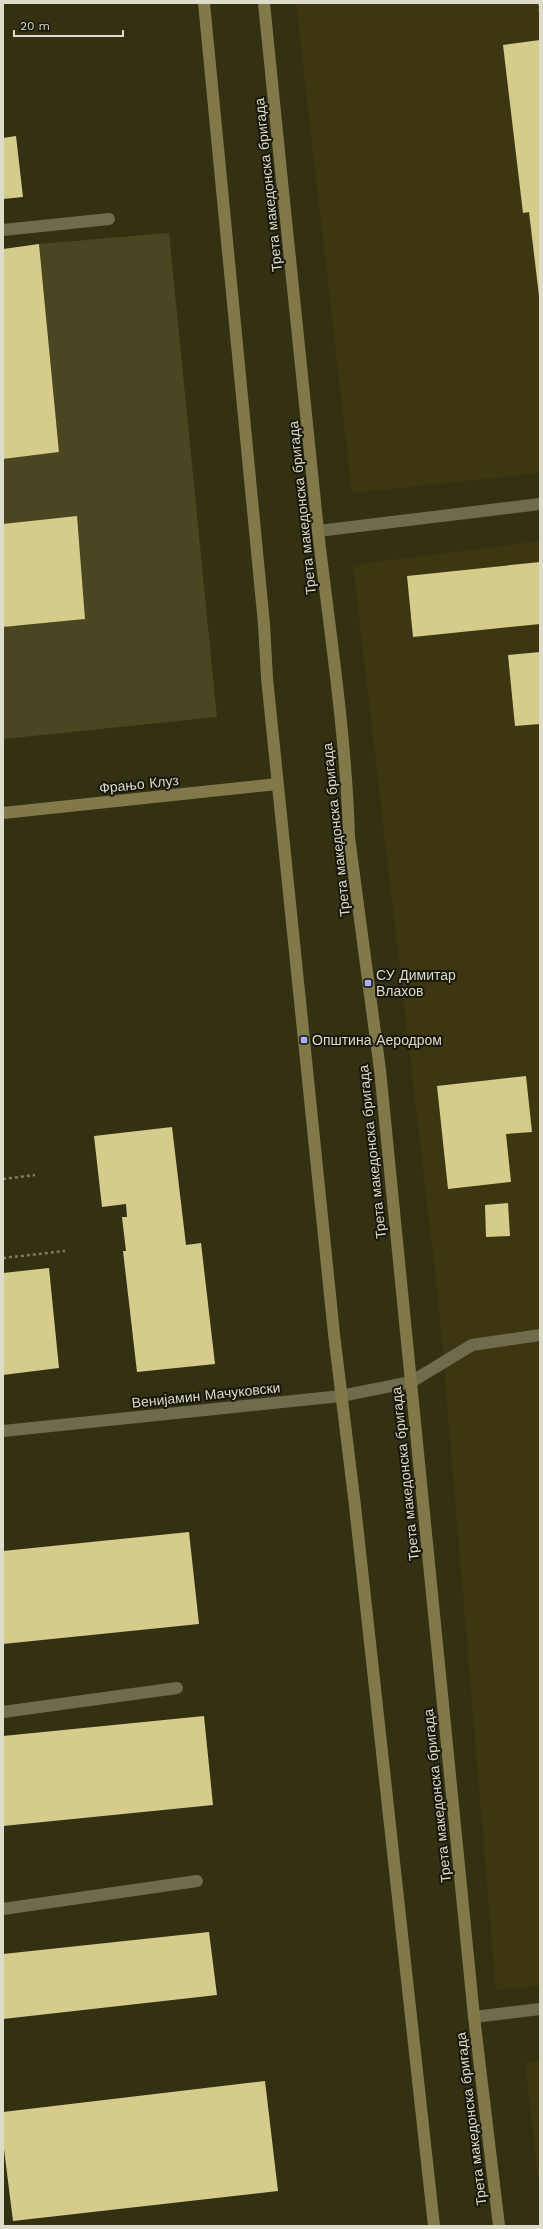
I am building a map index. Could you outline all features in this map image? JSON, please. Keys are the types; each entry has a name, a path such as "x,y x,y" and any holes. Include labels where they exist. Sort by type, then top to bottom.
{"street":[{"path":"204,3 277,784 342,1396 434,2226"},
{"name":"Трета македонска бригада","path":"264,3 318,531 336,672 348,806 349,837 380,1070 474,2017 499,2226"},
{"path":"3,230 109,219"},
{"path":"318,531 540,504"},
{"name":"Фрањо Клуз","path":"3,813 277,784"},
{"name":"Венијамин Мачуковски","path":"3,1431 342,1396 411,1382 472,1345 540,1335"},
{"path":"3,1712 177,1688"},
{"path":"3,1908 197,1881"},
{"path":"474,2017 540,2009"}],"path":[{"path":"539,3 540,12"},
{"path":"3,1179 35,1175"},
{"path":"3,1258 65,1251"}],"shaded area":[{"path":"296,3 540,3 540,473 352,493"},
{"path":"169,233 217,717 3,739 3,627 85,619 3,524 3,459 59,452 39,244"},
{"path":"540,541 540,1986 496,1990 439,1306 353,565"},
{"path":"540,2060 540,2195 525,2062"}],"building":[{"path":"540,40 539,296 529,212 523,213 503,45"},
{"path":"16,136 23,197 3,199 3,138"},
{"path":"39,244 59,452 3,459 3,249"},
{"path":"77,516 85,619 3,627 3,524"},
{"path":"540,562 540,624 413,637 407,576"},
{"path":"540,652 540,724 515,726 508,655"},
{"path":"526,1076 532,1132 506,1134 511,1182 448,1189 437,1086"},
{"path":"172,1127 186,1245 201,1243 215,1364 137,1372 123,1251 126,1251 122,1217 127,1217 126,1204 102,1207 94,1136"},
{"path":"508,1203 510,1236 486,1237 485,1205"},
{"path":"49,1268 59,1368 3,1375 3,1273"},
{"path":"189,1532 199,1624 3,1644 3,1551"},
{"path":"204,1716 213,1805 3,1826 3,1736"},
{"path":"209,1932 217,1995 3,2019 3,1954"},
{"path":"265,2081 278,2191 13,2221 3,2141 3,2112"}],"place":[{"name":"СУ Димитар Влахов","path":"368,983"},
{"name":"Општина Аеродром","path":"304,1040"}]}
